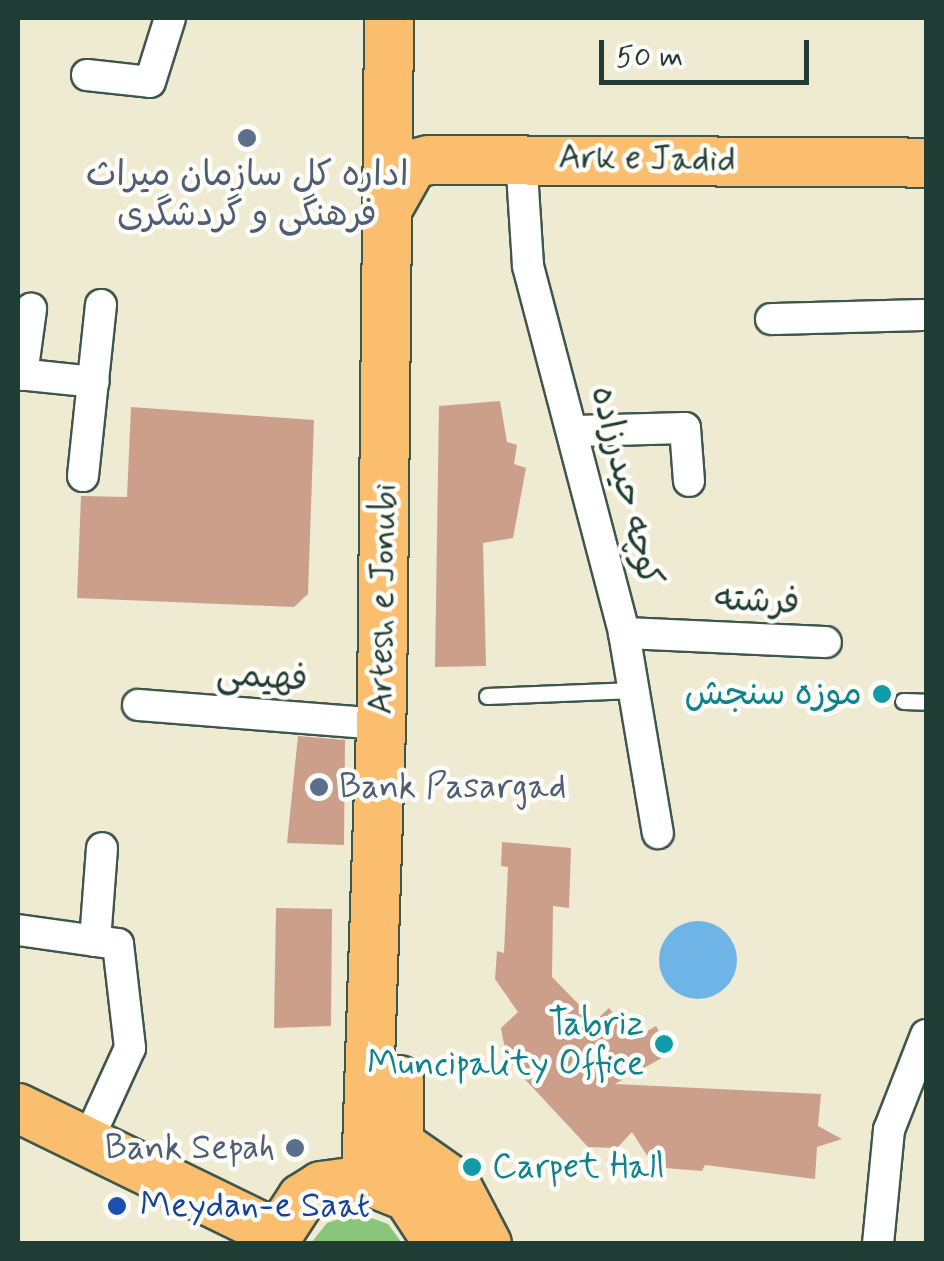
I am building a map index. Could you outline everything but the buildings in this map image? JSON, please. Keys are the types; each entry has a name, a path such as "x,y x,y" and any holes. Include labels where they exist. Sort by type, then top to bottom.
{"main road":[{"name":"Artesh e Jonubi","path":"366,1180 381,724 391,203 389,18"},
{"path":"391,203 413,164 429,160 404,129 408,18"},
{"name":"Ark e Jadid","path":"429,160 521,157 926,164"},
{"path":"376,836 400,908 398,1144 455,1183 486,1244"},
{"path":"18,1108 273,1238 286,1214 321,1186 366,1180 408,1196 439,1244"}],"street":[{"path":"86,75 150,82 170,18"},
{"name":"کوچه حیدرزاده","path":"521,157 528,266 576,431 624,632 658,834"},
{"path":"83,476 101,305"},
{"path":"32,309 20,374 94,382"},
{"path":"771,319 926,315"},
{"path":"576,431 685,428 689,481"},
{"name":"فرشته","path":"624,632 826,642"},
{"name":"فهیمی","path":"138,705 381,724"},
{"path":"96,941 102,848"},
{"path":"18,930 118,944 130,1048 87,1142"},
{"path":"878,1244 888,1130 926,1035"}],"lane":[{"path":"487,696 634,690"},
{"path":"904,701 926,702"}],"green space":[{"path":"358,1213 388,1224 402,1243 311,1243 327,1223"}],"water":[{"path":"698,921 726,932 737,960 726,988 698,999 670,988 659,960 670,932"}],"place":[{"name":"اداره کل سازمان میراث فرهنگی و گردشگری","path":"247,138"},
{"name":"موزه سنجش","path":"882,694"},
{"name":"Bank Pasargad","path":"319,787"},
{"name":"Tabriz Muncipality Office","path":"664,1044"},
{"name":"Bank Sepah","path":"295,1148"},
{"name":"Carpet Hall","path":"472,1167"},
{"name":"Meydan-e Saat","path":"117,1206"}]}
